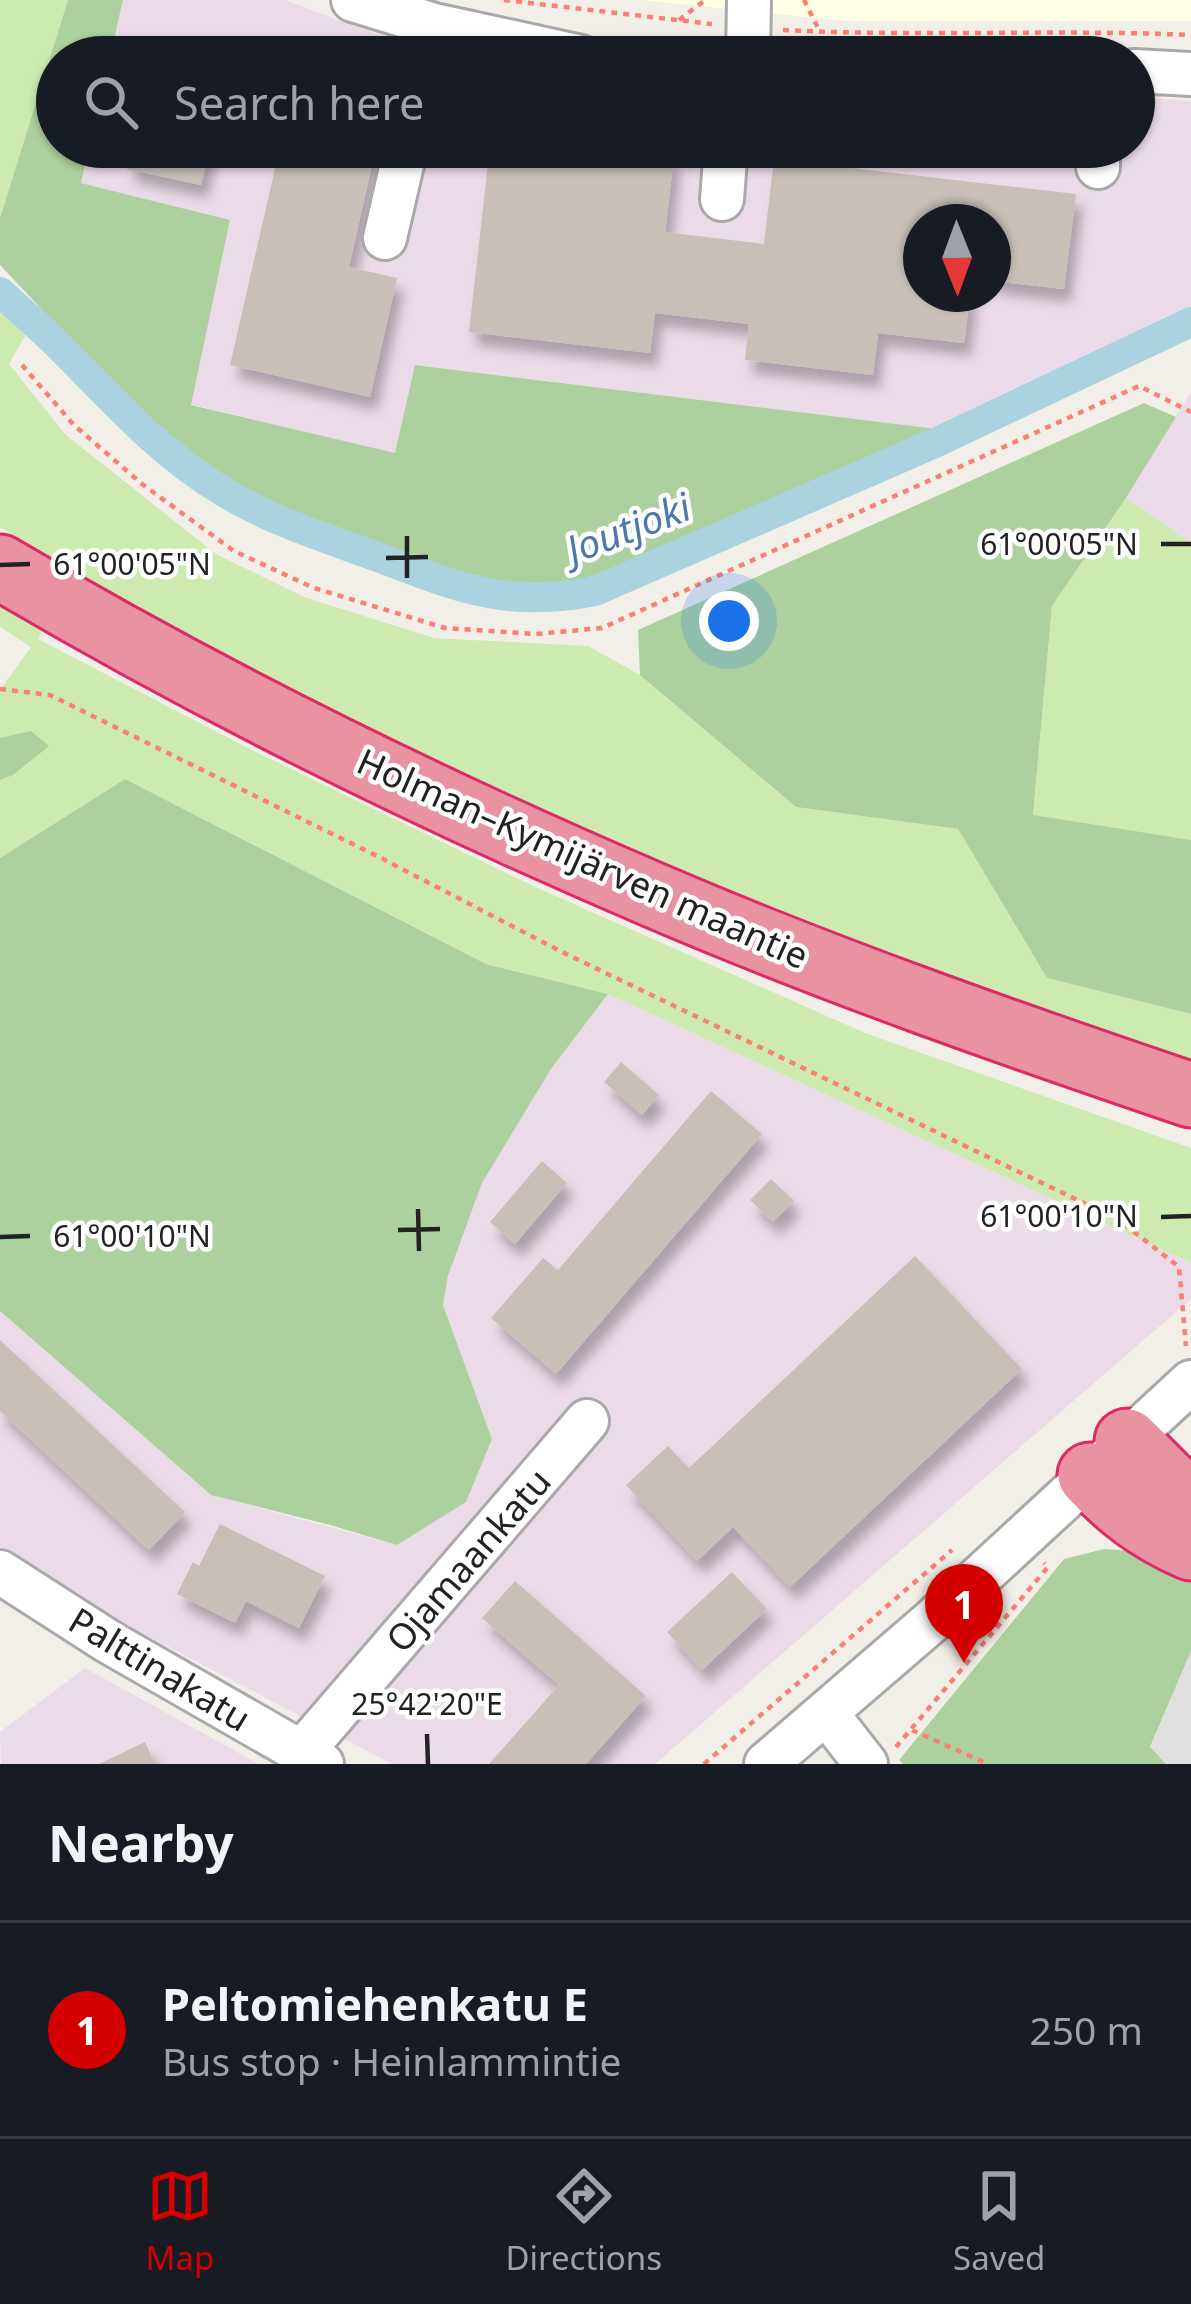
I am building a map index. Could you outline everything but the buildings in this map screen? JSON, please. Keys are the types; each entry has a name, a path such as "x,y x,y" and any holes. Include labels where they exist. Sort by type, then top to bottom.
{"highway":[{"name":"Holman–Kymijärven maantie","path":"0,568 108,632 292,728 527,840 841,970 1191,1095"},
{"path":"1108,1458 1191,1505"},
{"path":"1108,1458 1133,1517 1191,1548"}],"street":[{"path":"353,0 421,36"},
{"path":"1155,72 1191,74"},
{"path":"386,238 401,168"},
{"path":"722,199 724,168"},
{"path":"766,1764 1108,1458 1189,1356"},
{"name":"Ojamaankatu","path":"312,1758 586,1421"},
{"name":"Palttinakatu","path":"0,1572 109,1642 312,1758"},
{"path":"826,1714 881,1756"}],"path":[{"path":"504,0 820,32 1191,34"},
{"path":"680,20 705,0"},
{"path":"805,0 820,32"},
{"path":"22,365 91,440 234,551 314,588 445,628 536,634 602,628 1139,386 1191,412"},
{"path":"0,689 50,695 560,951 1119,1220 1179,1267 1189,1356"},
{"path":"881,1756 912,1730 1048,1567 1020,1539"},
{"path":"704,1764 961,1543"},
{"path":"912,1730 988,1764"}],"shaded area":[{"path":"123,0 285,0 382,36 115,36"},
{"path":"641,0 1191,0 1191,21 845,21"},
{"path":"1155,98 1191,101 1191,307 937,429 416,365 395,454 190,404 230,220 80,183 84,168 1155,168"},
{"path":"1191,392 1191,543 1126,498"},
{"path":"608,994 1191,1263 1191,1299 655,1764 392,1764 43,1581 0,1546 0,1311 211,1495 397,1545 492,1439 443,1305 448,1276 482,1183 551,1069"},
{"path":"1191,1651 1191,1764 1166,1764 1150,1748"},
{"path":"85,1668 259,1764 1,1764 0,1732"}],"green space":[{"path":"0,0 68,0 57,36 36,36 36,103 0,218"},
{"path":"68,0 123,0 115,36 57,36"},
{"path":"36,103 36,168 84,168 81,183 230,220 191,405 395,453 415,365 937,429 607,571 572,583 502,586 276,506 220,474 133,406 0,265 0,218"},
{"path":"0,310 26,334 9,364 66,435 216,554 304,597 434,638 588,646 640,675 796,807 958,829 1047,978 1191,1014 1191,1063 873,953 565,822 378,735 203,645 0,527"},
{"path":"1144,403 1176,417 1052,606 1033,815 1191,840 1191,1014 1047,978 958,829 796,807 640,675 638,630"},
{"path":"1126,498 1191,543 1191,840 1033,816 1052,606"},
{"path":"0,600 44,628 38,639 252,750 531,885 865,1033 1191,1148 1191,1263 608,994 486,964 125,779 0,858 0,690 31,647 0,627"},
{"path":"31,731 49,746 0,780 0,738"},
{"path":"125,779 486,964 608,994 551,1069 482,1183 448,1276 443,1305 492,1439 466,1502 397,1545 211,1495 0,1311 0,858"},
{"path":"1104,1549 1151,1552 1191,1569 1191,1651 1150,1747 1166,1764 903,1764 899,1760 1064,1559"}],"waterway":[{"name":"Joutjoki","path":"0,292 158,443 243,503 437,579 486,593 537,597 595,591 935,443 1191,322"}],"place":[{"name":"Peltomiehenkatu E","path":"964,1663"}]}
